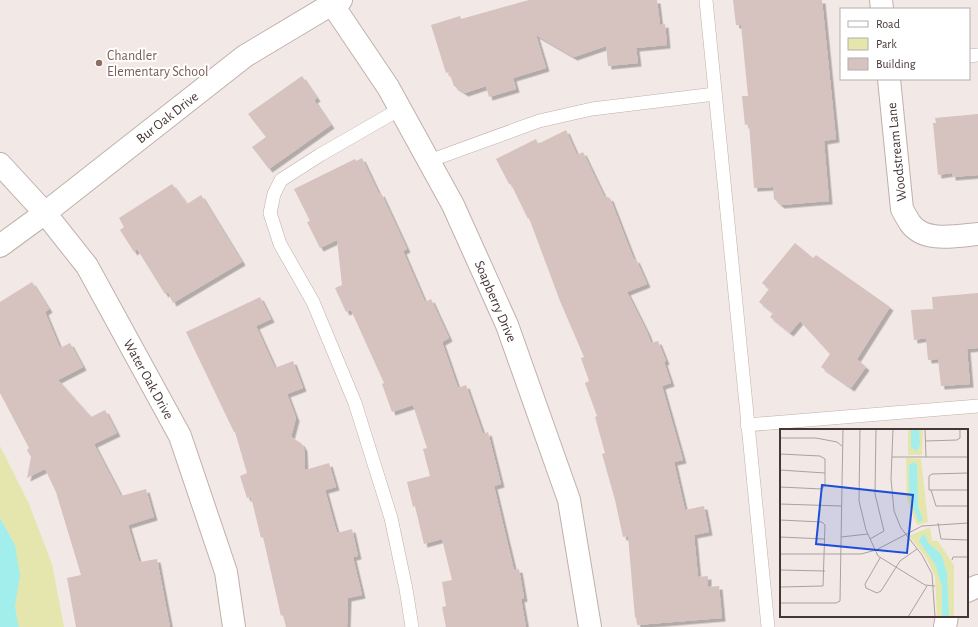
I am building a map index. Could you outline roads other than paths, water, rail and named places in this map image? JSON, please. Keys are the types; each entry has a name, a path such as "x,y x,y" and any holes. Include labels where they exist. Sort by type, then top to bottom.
{"street":[{"name":"Soapberry Drive","path":"334,1 388,87 453,205 508,326 569,500 590,627"},
{"name":"Bur Oak Drive","path":"0,246 45,214 245,56 334,1"},
{"name":"Woodstream Lane","path":"889,80 902,209 910,224 925,235 938,237 978,234"},
{"name":"Water Oak Drive","path":"0,164 45,214 87,266 180,436 226,572 234,627"},
{"path":"968,591 978,586"},
{"path":"945,627 948,617"}],"lane":[{"path":"706,0 768,627"},
{"path":"429,161 539,121 592,109 715,94"},
{"path":"400,109 320,155 281,180 274,194 270,213 280,244 313,302 355,402 391,518 406,589 412,627"},
{"path":"747,425 978,406"}],"water":[{"path":"0,518 15,545 20,575 15,606 19,627 0,627"}],"place":[{"name":"Chandler Elementary School","path":"99,63"}]}
